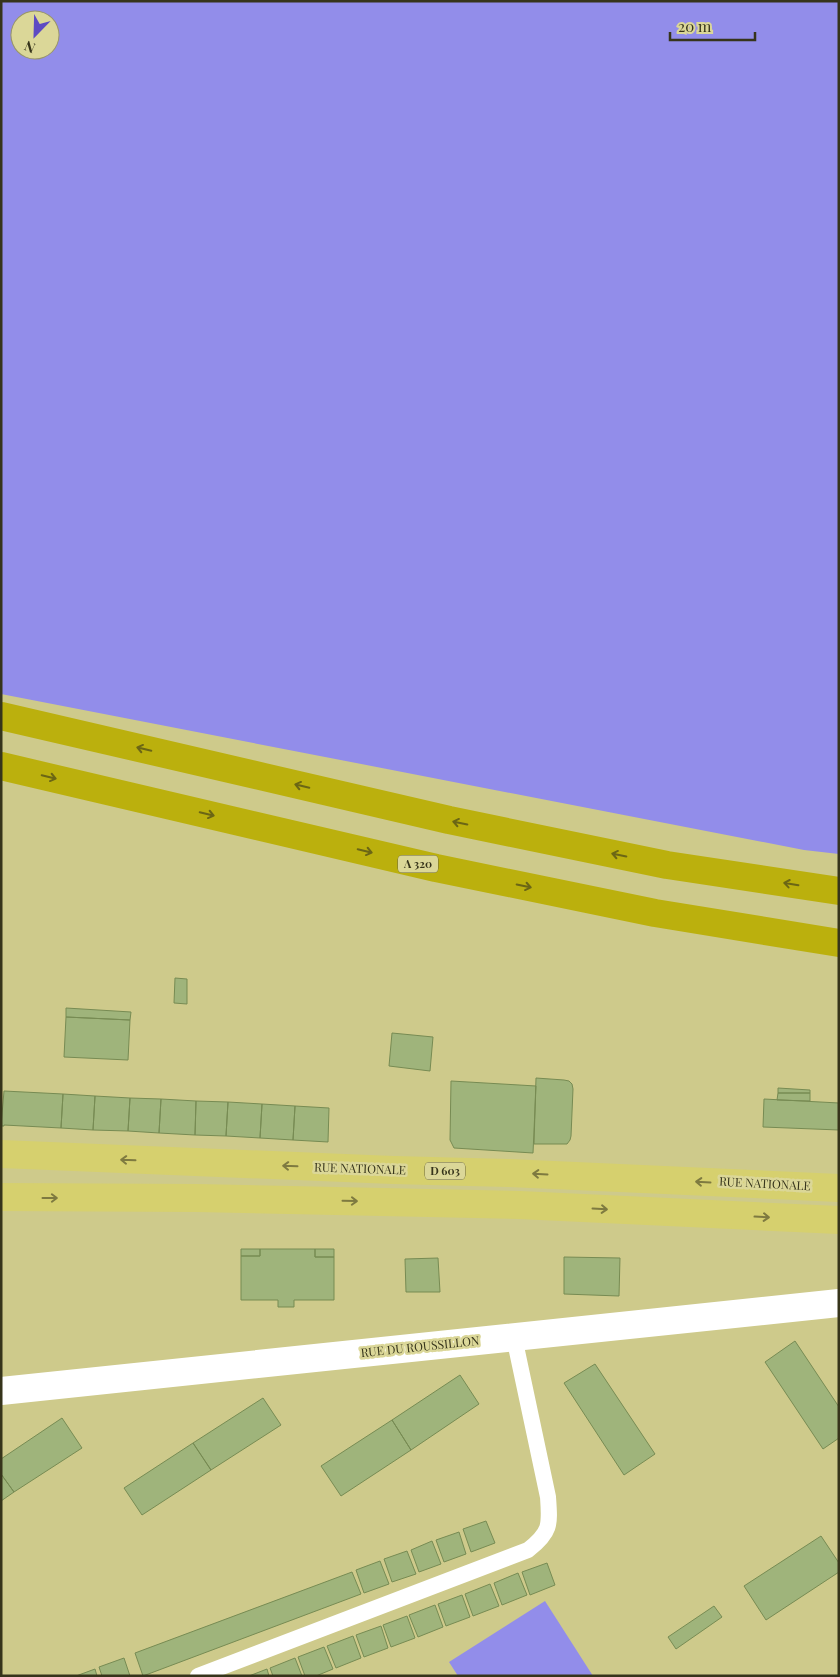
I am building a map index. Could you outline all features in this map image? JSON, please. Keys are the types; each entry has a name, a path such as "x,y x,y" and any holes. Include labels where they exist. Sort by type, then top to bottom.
{"highway":[{"path":"1,716 459,822 667,865 839,891"},
{"name":"A 320","path":"1,766 436,868 655,913 839,943"}],"main road":[{"name":"RUE NATIONALE","path":"1,1154 509,1173 839,1188"},
{"path":"1,1197 196,1198 519,1205 839,1220"}],"street":[{"name":"RUE DU ROUSSILLON","path":"1,1392 839,1303"}],"lane":[{"path":"198,1676 528,1550 542,1539 550,1521 548,1497 514,1337"}],"shaded area":[{"path":"1,1 839,1 839,854 804,850 1,694"},
{"path":"545,1601 593,1676 458,1676 449,1662"}],"building":[{"path":"175,978 187,979 187,1004 174,1003"},
{"path":"66,1008 131,1012 130,1020 66,1017"},
{"path":"66,1017 130,1020 128,1060 64,1057"},
{"path":"392,1033 433,1037 430,1071 389,1066"},
{"path":"536,1078 564,1080 572,1084 571,1136 567,1144 534,1144"},
{"path":"451,1081 536,1086 533,1153 454,1148 450,1140"},
{"path":"778,1088 810,1090 810,1093 778,1093"},
{"path":"4,1091 63,1094 61,1128 1,1126"},
{"path":"778,1093 810,1093 810,1101 777,1100"},
{"path":"63,1094 95,1096 93,1130 61,1128"},
{"path":"95,1096 130,1098 128,1131 93,1130"},
{"path":"130,1098 161,1099 159,1133 128,1131"},
{"path":"161,1099 196,1101 195,1135 159,1133"},
{"path":"764,1099 839,1103 839,1130 763,1127"},
{"path":"196,1101 228,1102 226,1136 195,1135"},
{"path":"228,1102 262,1104 260,1138 226,1136"},
{"path":"262,1104 295,1106 293,1140 260,1138"},
{"path":"295,1106 329,1108 328,1142 293,1140"},
{"path":"241,1249 260,1249 260,1256 241,1256"},
{"path":"260,1249 315,1249 315,1257 334,1257 334,1300 294,1300 294,1307 278,1307 278,1300 241,1300 241,1256 260,1256"},
{"path":"315,1249 334,1249 334,1257 315,1257"},
{"path":"564,1257 620,1258 619,1296 564,1294"},
{"path":"438,1258 440,1292 406,1292 405,1259"},
{"path":"795,1341 839,1407 839,1438 823,1449 765,1362"},
{"path":"595,1364 655,1454 624,1475 564,1383"},
{"path":"460,1375 479,1404 411,1450 392,1420"},
{"path":"263,1398 281,1425 211,1470 193,1443"},
{"path":"62,1418 82,1448 14,1492 1,1474 1,1459"},
{"path":"392,1420 411,1450 341,1496 321,1466"},
{"path":"193,1443 211,1470 142,1515 124,1488"},
{"path":"1,1474 14,1492 1,1501"},
{"path":"486,1521 495,1543 471,1552 463,1529"},
{"path":"459,1532 466,1554 444,1562 436,1540"},
{"path":"821,1536 839,1563 839,1572 766,1620 744,1586"},
{"path":"432,1541 441,1564 419,1572 411,1550"},
{"path":"407,1551 416,1574 392,1582 384,1559"},
{"path":"380,1561 389,1584 364,1593 356,1570"},
{"path":"547,1563 555,1585 530,1595 522,1572"},
{"path":"352,1572 361,1594 143,1676 135,1653"},
{"path":"518,1573 527,1595 502,1605 494,1583"},
{"path":"490,1584 499,1606 473,1616 465,1594"},
{"path":"462,1595 470,1617 446,1626 438,1604"},
{"path":"435,1605 443,1627 418,1637 409,1615"},
{"path":"714,1606 722,1617 676,1649 668,1637"},
{"path":"407,1616 415,1638 391,1647 383,1625"},
{"path":"381,1626 388,1648 364,1657 356,1635"},
{"path":"353,1636 361,1658 336,1668 327,1646"},
{"path":"324,1647 333,1669 316,1676 305,1676 298,1657"},
{"path":"124,1658 130,1676 102,1676 99,1667"},
{"path":"295,1658 302,1676 273,1676 270,1668"},
{"path":"95,1669 97,1676 76,1676"},
{"path":"267,1669 269,1676 249,1676"}]}
